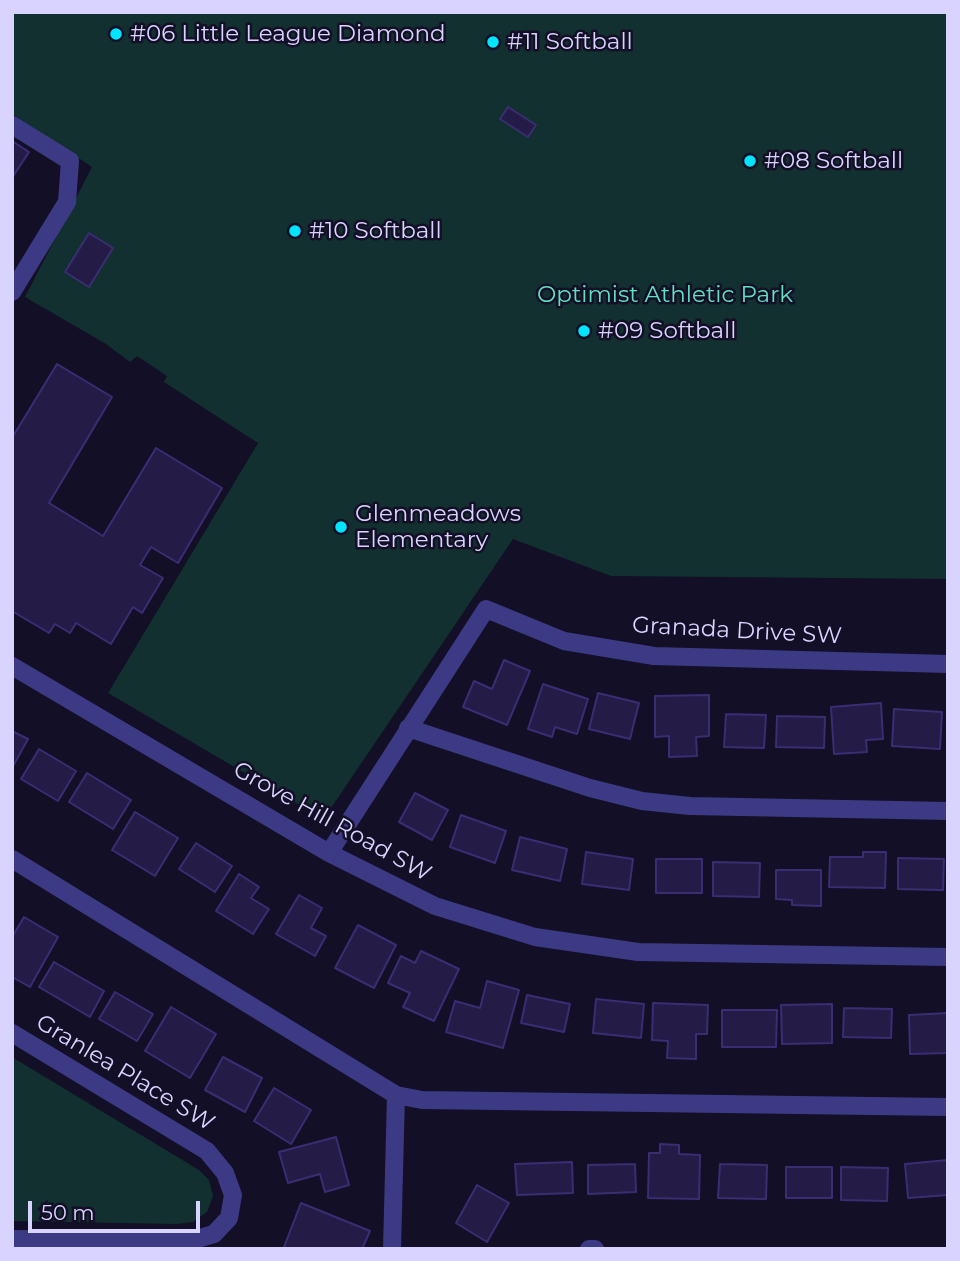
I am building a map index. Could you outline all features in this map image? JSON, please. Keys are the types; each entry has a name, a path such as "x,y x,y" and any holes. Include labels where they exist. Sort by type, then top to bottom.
{"street":[{"path":"12,125 70,161 67,202 12,292"},
{"name":"Granada Drive SW","path":"329,853 486,609 564,641 654,656 948,664"},
{"name":"Grove Hill Road SW","path":"12,666 329,853 435,906 535,937 638,952 948,957"},
{"path":"408,728 590,788 642,801 690,806 948,811"},
{"path":"12,859 396,1095 422,1100 948,1107"},
{"name":"Granlea Place SW","path":"12,1033 207,1151 225,1173 233,1195 229,1218 222,1226 214,1234 190,1241 12,1239"},
{"path":"391,1249 396,1095"},
{"path":"589,1249 595,1249"}],"green space":[{"name":"Optimist Athletic Park","path":"12,12 948,12 948,579 611,576 513,539 331,808 313,813 108,693 258,443 164,382 167,376 137,356 130,362 106,344 25,297 92,167 12,114"},
{"path":"12,1057 199,1170 209,1180 213,1196 207,1212 193,1222 177,1224 12,1221"}],"building":[{"path":"508,107 536,125 528,137 500,119"},
{"path":"12,141 29,152 12,178"},
{"path":"89,233 113,248 89,287 65,272"},
{"path":"57,364 112,397 49,503 103,536 156,448 222,488 178,563 151,547 140,565 163,578 142,613 133,607 111,644 76,623 70,633 55,624 49,633 12,611 12,438"},
{"path":"504,660 530,671 507,725 463,707 474,681 492,689"},
{"path":"543,684 588,699 577,734 555,727 552,737 528,729"},
{"path":"598,693 639,703 630,739 589,729"},
{"path":"709,695 709,736 696,737 697,756 669,757 669,736 655,737 655,696"},
{"path":"881,703 883,739 866,740 867,752 834,754 831,707"},
{"path":"894,709 942,712 940,749 892,746"},
{"path":"726,714 766,715 764,748 724,747"},
{"path":"777,716 825,717 824,748 776,747"},
{"path":"12,731 28,739 12,768"},
{"path":"39,749 76,771 58,801 21,779"},
{"path":"87,773 131,800 113,829 69,802"},
{"path":"415,793 448,810 432,840 399,822"},
{"path":"135,812 178,838 155,876 112,850"},
{"path":"461,815 506,831 495,863 450,847"},
{"path":"520,837 567,849 560,881 512,870"},
{"path":"196,843 232,866 215,892 179,869"},
{"path":"586,852 633,859 629,890 582,884"},
{"path":"863,852 886,852 885,888 829,887 830,857 863,857"},
{"path":"898,858 944,859 943,890 898,889"},
{"path":"656,859 702,859 702,893 656,893"},
{"path":"713,862 760,863 759,897 713,896"},
{"path":"776,870 821,870 821,906 792,905 792,900 776,899"},
{"path":"239,874 259,887 251,898 269,909 253,934 216,911"},
{"path":"299,895 322,908 311,928 326,936 315,956 276,934"},
{"path":"24,917 58,937 30,987 12,977 12,937"},
{"path":"358,925 396,945 374,988 335,968"},
{"path":"421,951 459,969 434,1021 403,1007 410,993 388,983 401,956 415,963"},
{"path":"54,962 104,991 90,1017 39,987"},
{"path":"487,981 519,990 503,1048 446,1032 455,1001 480,1008"},
{"path":"115,992 153,1014 137,1041 99,1019"},
{"path":"527,995 570,1004 564,1032 521,1023"},
{"path":"596,999 644,1004 641,1038 593,1033"},
{"path":"653,1003 708,1005 707,1034 696,1034 696,1059 667,1058 668,1041 652,1040"},
{"path":"832,1004 832,1043 782,1044 781,1005"},
{"path":"171,1007 216,1034 190,1078 145,1051"},
{"path":"844,1008 892,1009 891,1038 843,1037"},
{"path":"722,1010 777,1010 776,1047 722,1047"},
{"path":"948,1013 948,1053 910,1054 909,1015"},
{"path":"223,1057 262,1078 245,1112 205,1090"},
{"path":"274,1088 311,1110 291,1144 254,1121"},
{"path":"336,1137 349,1185 325,1192 320,1174 288,1183 279,1152"},
{"path":"660,1144 679,1145 679,1154 700,1155 699,1199 648,1198 649,1153 660,1153"},
{"path":"948,1160 948,1195 908,1198 905,1164"},
{"path":"572,1162 573,1193 517,1195 515,1164"},
{"path":"635,1164 636,1192 588,1194 588,1165"},
{"path":"720,1164 767,1165 766,1199 718,1198"},
{"path":"786,1167 832,1167 832,1198 786,1198"},
{"path":"841,1167 888,1168 887,1201 841,1200"},
{"path":"477,1185 509,1203 487,1242 456,1223"},
{"path":"301,1203 370,1231 362,1249 284,1247"}],"place":[{"name":"#06 Little League Diamond","path":"116,34"},
{"name":"#11 Softball","path":"493,42"},
{"name":"#08 Softball","path":"750,161"},
{"name":"#10 Softball","path":"295,231"},
{"name":"#09 Softball","path":"584,331"},
{"name":"Glenmeadows Elementary","path":"341,527"}]}
